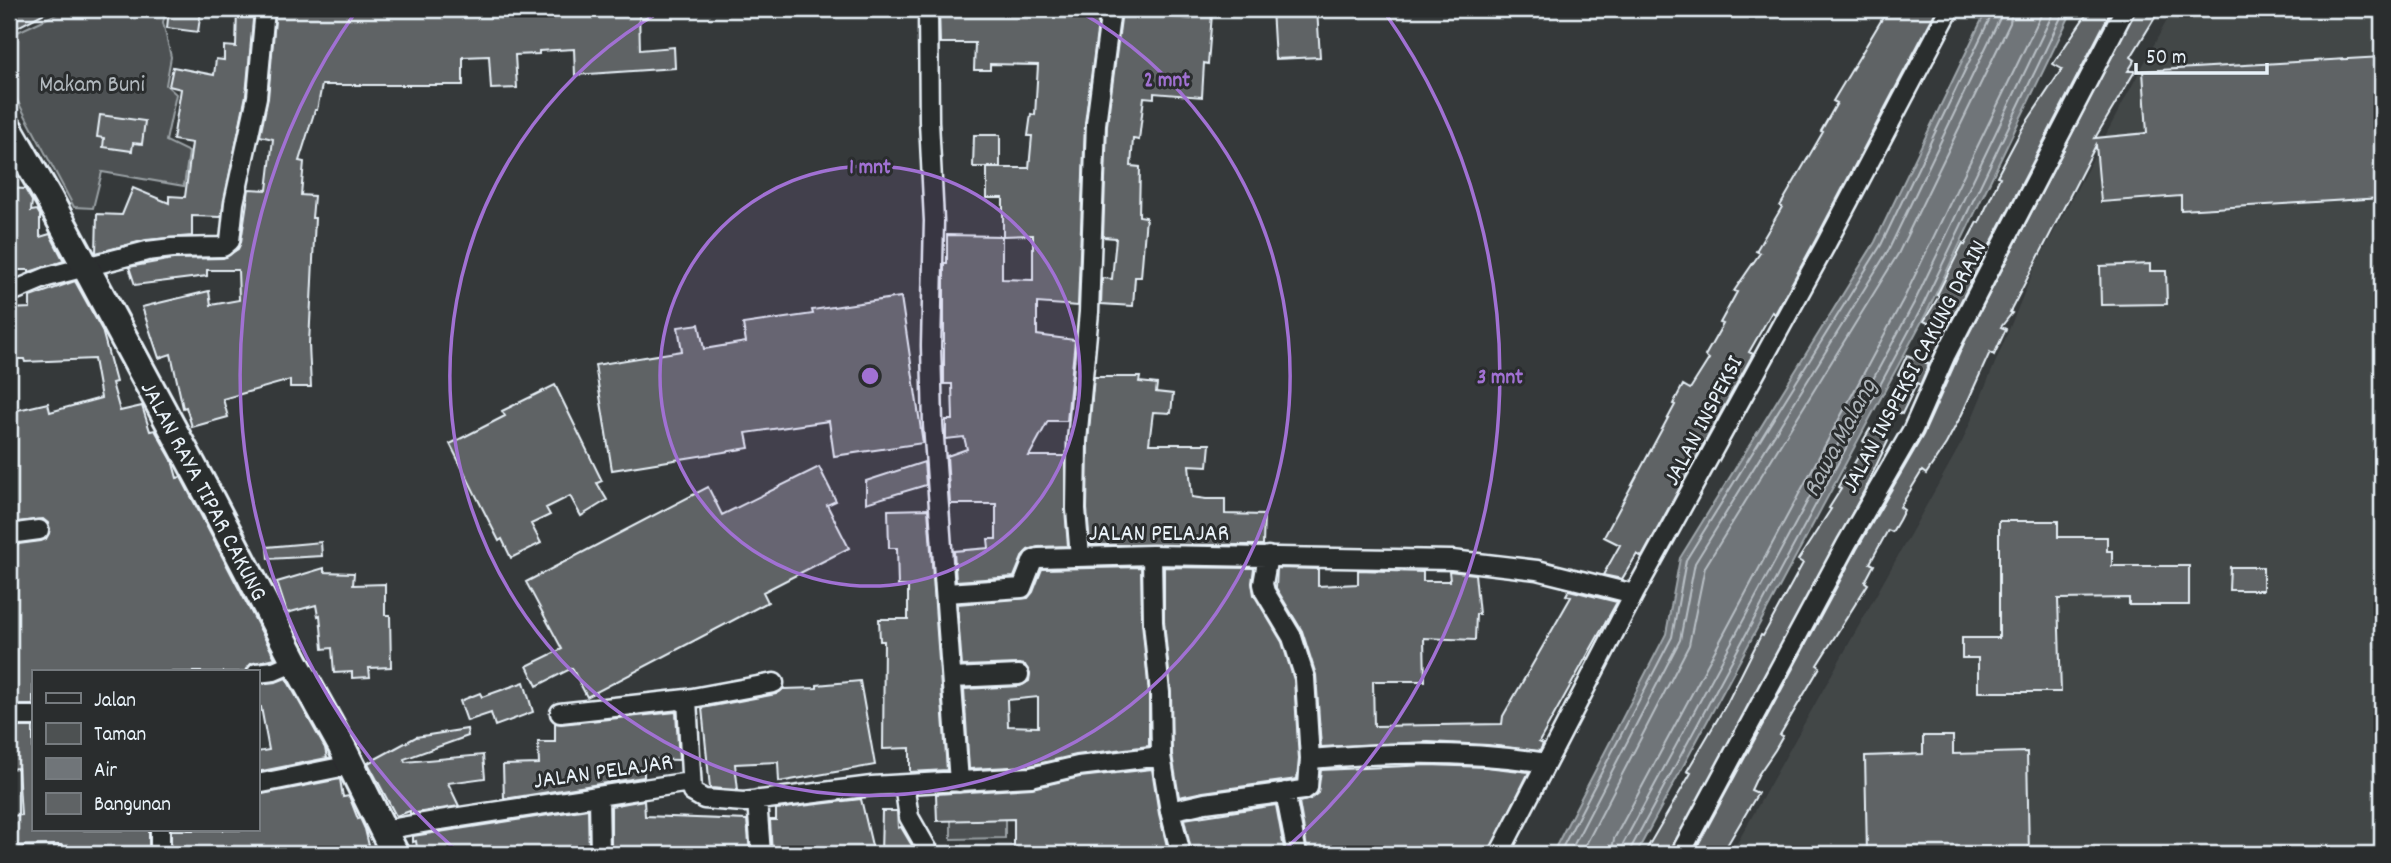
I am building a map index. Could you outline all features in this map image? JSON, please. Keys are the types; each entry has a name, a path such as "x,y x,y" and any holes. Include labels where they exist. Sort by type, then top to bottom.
{"street":[{"path":"9,293 47,277 151,250 172,247 223,247 230,241 234,203 257,97 265,9"},
{"path":"928,9 934,221 932,385 959,782"},
{"path":"1080,557 1076,509 1077,441 1089,312 1096,124 1111,9"},
{"name":"JALAN INSPEKSI","path":"1499,854 1634,594 1825,246 1950,9"},
{"name":"JALAN INSPEKSI CAKUNG DRAIN","path":"1680,854 1847,543 1913,429 1952,344 2125,9"},
{"name":"JALAN RAYA TIPAR CAKUNG","path":"9,129 212,502 390,842"},
{"path":"9,534 39,530"},
{"path":"1152,555 1161,756 1170,811 1181,854"},
{"name":"JALAN PELAJAR","path":"946,593 1022,589 1032,560 1038,558 1152,555 1476,562 1548,573 1634,594"},
{"path":"1170,811 1205,803 1304,790 1308,787 1310,759 1305,678 1292,637 1265,592 1263,584 1268,556"},
{"path":"259,673 274,671 295,662"},
{"path":"952,678 1019,675"},
{"path":"560,713 687,699 774,683"},
{"path":"687,699 690,782"},
{"path":"9,716 32,716"},
{"path":"1310,759 1372,754 1485,755 1546,762"},
{"name":"JALAN PELAJAR","path":"390,842 599,796 690,782 692,792 704,799 728,803 819,791 1031,777 1078,766 1161,756"},
{"path":"259,783 351,765"},
{"path":"904,785 909,817 930,854"},
{"path":"1285,792 1297,854"},
{"path":"599,796 600,854"},
{"path":"757,800 761,854"},
{"path":"160,832 160,854"}],"shaded area":[{"path":"2173,9 2382,9 2382,854 1731,854 1963,440 2035,267"}],"green space":[{"name":"Makam Buni","path":"67,9 167,9 163,22 171,57 166,85 176,94 166,141 189,152 184,186 102,172 93,208 74,207 9,85 9,36"},
{"path":"951,810 1005,810 1005,838 951,839"}],"water":[{"name":"Rawa Malang","path":"1987,9 2073,9 1928,310 1636,854 1552,854 1666,634 1680,558 1875,242"}],"building":[{"path":"9,9 52,9 18,27"},
{"path":"169,9 201,11 198,32 167,28"},
{"path":"237,9 254,9 246,95 221,217 192,216 192,236 146,240 96,253 97,214 122,215 133,188 169,203 169,196 185,197 192,143 173,140 181,89 169,86 173,67 214,75 216,59 224,60 224,46 236,47"},
{"path":"276,9 639,9 640,50 674,47 675,68 575,75 574,49 515,55 517,88 491,89 489,56 463,57 463,85 322,85 317,110 299,161 304,162 301,195 314,196 309,344 311,387 290,387 290,380 223,399 228,417 192,427 186,407 183,408 171,354 159,358 142,307 209,291 211,305 239,300 238,270 207,270 207,276 135,285 129,267 173,259 223,258 238,249 249,189 267,190 273,139 260,136 268,98"},
{"path":"939,9 1100,9 1085,123 1078,306 1037,303 1037,335 1075,340 1067,421 1048,421 1029,456 1065,456 1068,546 1028,550 1023,555 1014,577 956,581 954,551 989,548 988,539 996,539 996,504 950,504 947,456 967,449 964,437 946,439 946,420 953,420 952,384 944,384 944,263 947,263 947,235 1002,236 1002,279 1033,280 1033,235 1003,236 1003,198 987,198 987,168 1029,168 1032,136 1028,136 1031,114 1035,115 1038,65 990,64 990,70 974,70 975,43 940,43"},
{"path":"1272,9 1317,9 1320,57 1275,59"},
{"path":"1888,9 1937,9 1775,314 1772,312 1749,352 1753,354 1642,557 1637,554 1622,579 1603,575 1620,545 1604,537 1675,405 1673,404 1683,385 1690,389 1709,359 1705,356 1723,324 1720,323 1737,292 1734,291 1760,253 1756,251 1837,103 1833,101"},
{"path":"2090,9 2112,9 1945,332 1924,321 1939,296 1937,295 1963,243 1965,245 1977,222 1979,223 2000,177 1997,176 2022,129 2062,69 2053,64"},
{"path":"2136,9 2158,9 2131,57 2135,60 2128,71 2135,71 2095,138 2147,133 2143,71 2382,57 2382,198 2181,210 2181,196 2101,202 2096,145 2010,312 2012,313 2001,327 2006,329 1994,355 1990,352 1946,444 1926,474 1922,471 1900,507 1904,510 1899,520 1892,532 1888,530 1870,563 1874,565 1865,582 1868,584 1817,665 1820,667 1780,735 1783,736 1758,775 1751,790 1758,793 1722,854 1693,854 1857,549 1923,435 1964,343"},
{"path":"1122,11 1161,13 1161,16 1191,19 1191,12 1212,14 1202,97 1154,93 1154,98 1144,97 1139,140 1133,139 1131,166 1140,167 1139,216 1146,217 1141,277 1135,277 1133,306 1101,304 1102,278 1112,279 1116,238 1103,237 1107,125"},
{"path":"100,115 145,121 142,144 133,143 132,151 103,147 104,138 97,137"},
{"path":"974,135 1000,135 1000,167 973,167"},
{"path":"9,188 25,189 32,201 31,211 37,210 40,215 40,237 50,234 64,261 29,272 9,270"},
{"path":"2150,264 2150,271 2166,271 2167,304 2101,305 2100,266"},
{"path":"75,281 102,330 116,382 112,383 120,411 142,406 150,431 155,430 172,460 177,478 181,477 275,658 251,664 247,670 32,670 32,705 9,705 9,576 14,576 11,545 46,539 50,529 43,519 9,523 9,412 48,403 50,412 101,398 94,359 25,362 24,359 9,359 9,309 30,308 30,297"},
{"path":"901,297 923,443 834,456 829,421 746,433 749,448 612,470 595,365 682,351 678,327 699,324 704,349 746,342 743,324 813,314 812,310"},
{"path":"1907,355 1929,364 1902,414 1887,407 1901,377 1898,375"},
{"path":"1094,377 1140,377 1139,382 1157,384 1156,392 1173,394 1171,413 1153,412 1149,444 1210,444 1208,466 1189,465 1192,497 1225,499 1225,514 1264,515 1263,545 1090,545 1087,509 1088,442"},
{"path":"555,385 602,481 597,483 607,500 581,516 570,496 546,508 550,515 531,524 541,543 511,558 502,539 499,541 450,444 505,416 502,411"},
{"path":"1870,429 1888,441 1864,491 1669,854 1654,854 1646,850 1691,773 1687,771 1803,563 1798,560 1831,509 1829,508 1841,489 1838,487 1866,444 1863,441"},
{"path":"924,462 926,485 866,503 866,481"},
{"path":"819,467 836,501 827,505 849,548 763,592 768,602 587,697 572,668 537,686 527,666 562,649 526,582 708,487 722,515"},
{"path":"928,509 947,770 910,772 910,748 883,749 884,641 880,641 879,619 908,619 908,586 898,586 897,548 889,548 888,510"},
{"path":"1999,521 2058,521 2058,537 2107,537 2107,551 2112,551 2112,566 2189,566 2189,605 2129,605 2129,598 2058,599 2061,692 1978,692 1978,658 1962,658 1962,638 1999,638"},
{"path":"321,542 322,556 268,559 267,547"},
{"path":"1141,567 1142,622 1149,694 1149,746 1076,755 1029,766 969,769 964,689 1020,686 1029,681 1030,674 1025,665 1019,664 962,666 957,604 1028,598 1042,569","holes":["1038,697 1038,727 1008,726 1007,700"]},
{"path":"1164,567 1254,568 1254,595 1282,642 1294,680 1299,759 1297,779 1179,797 1172,755 1171,693 1164,621"},
{"path":"2230,567 2263,567 2263,590 2229,590"},
{"path":"324,568 324,572 354,573 353,585 385,584 385,615 390,615 391,667 369,668 370,677 352,678 352,672 334,673 332,648 323,649 320,615 318,616 316,605 287,613 277,582"},
{"path":"1277,568 1318,569 1318,586 1358,584 1358,570 1423,572 1423,581 1450,581 1449,571 1475,574 1479,614 1476,614 1475,640 1424,638 1425,681 1373,681 1374,726 1502,724 1503,716 1571,597 1566,595 1569,590 1617,602 1539,742 1543,744 1540,751 1428,742 1321,747 1316,675 1302,631 1276,588"},
{"path":"286,678 325,748 327,758 259,772 259,752 269,750 259,707 259,684"},
{"path":"860,681 875,765 779,782 778,762 735,764 738,790 710,788 702,708 776,694 783,689 817,688 817,685"},
{"path":"524,682 533,712 495,726 491,713 467,721 460,701 480,693 482,697"},
{"path":"676,712 679,760 644,759 644,777 504,799 503,765 539,764 538,742 555,742 555,723"},
{"path":"9,727 32,727 32,832 149,832 149,854 62,854 61,845 9,846 9,816 21,815 18,768 9,769"},
{"path":"467,729 468,736 404,759 405,762 483,755 485,778 448,783 459,806 410,814 410,811 396,816 368,763 416,737"},
{"path":"1923,736 1953,736 1953,754 2027,752 2029,854 1867,854 1865,756 1923,754"},
{"path":"1428,765 1529,772 1488,854 1308,854 1299,802 1318,793 1321,770"},
{"path":"1152,769 1169,854 1014,854 1014,819 937,821 936,794 1032,788 1080,777"},
{"path":"340,779 343,797 349,796 358,819 360,818 371,854 171,854 171,832 259,832 259,795"},
{"path":"861,799 874,854 772,854 770,820 776,820 776,809"},
{"path":"644,800 645,816 747,820 750,854 611,854 611,806"},
{"path":"1276,805 1285,854 1192,854 1184,819"},
{"path":"588,809 589,854 418,854 416,841 413,842 413,836"},
{"path":"882,811 897,811 898,828 901,827 917,854 881,854"}]}
